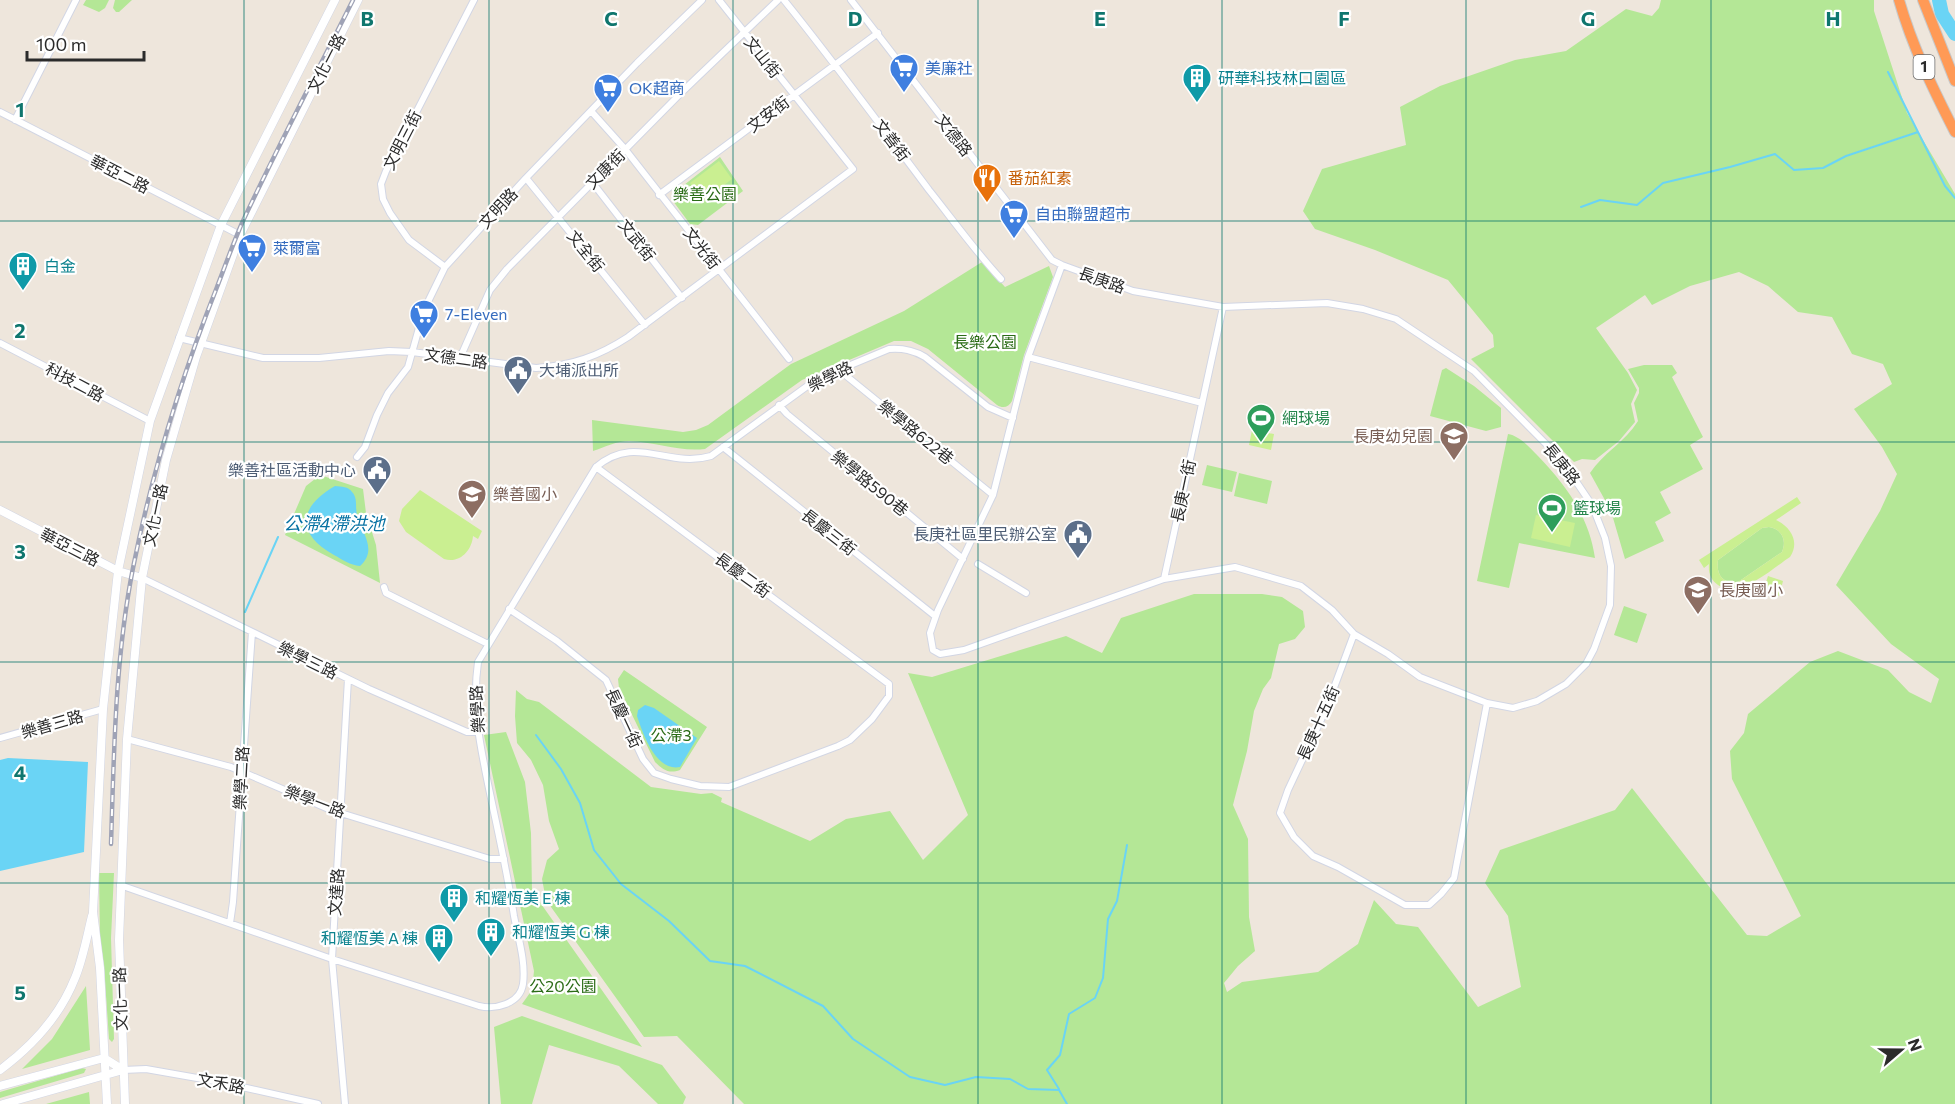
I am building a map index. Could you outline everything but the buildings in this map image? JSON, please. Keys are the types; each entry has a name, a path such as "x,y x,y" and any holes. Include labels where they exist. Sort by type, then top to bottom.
{"highway":[{"name":"1","path":"1899,0 1906,25 1933,89 1955,132"},
{"name":"1","path":"1923,0 1955,81"}],"street":[{"path":"15,120 76,0"},
{"name":"文化一路","path":"107,1104 100,968 93,912 103,709 118,571 150,421 221,225 335,0"},
{"name":"文化一路","path":"125,1104 119,951 127,739 142,578 166,460 201,344 240,235 358,0"},
{"name":"文明三街","path":"445,267 409,240 383,199 381,184 474,0"},
{"name":"文明路","path":"357,457 365,447 388,393 408,367 424,310 445,267 526,178 702,0"},
{"name":"文山街","path":"719,0 854,169"},
{"name":"文康街","path":"460,358 490,290 522,252 778,0"},
{"name":"文善街","path":"784,0 836,64 894,145 981,257 1002,279"},
{"name":"文德路","path":"851,0 1052,260 1062,265"},
{"name":"文安街","path":"659,195 878,33"},
{"name":"文光街","path":"591,111 625,149 789,359"},
{"name":"華亞二路","path":"0,112 240,235"},
{"name":"文德二路","path":"179,338 263,358 319,358 389,351 460,358 517,367 556,367 607,351 682,298 854,169"},
{"name":"文全街","path":"526,178 645,325"},
{"name":"文武街","path":"592,182 682,298"},
{"name":"長庚路","path":"1062,265 1133,291 1223,307 1327,303 1363,309 1396,319 1474,371 1546,444 1571,474 1592,505 1605,538 1611,566 1610,605 1594,649 1586,664 1566,684 1537,701 1513,708 1488,703 1420,677 1388,654 1354,634 1332,610 1300,586 1235,567 1164,579 949,654 940,654 933,650 930,633 993,495 1028,357 1062,265"},
{"name":"長庚一街","path":"1164,579 1223,307"},
{"name":"科技二路","path":"0,343 150,421"},
{"name":"樂學路","path":"120,885 479,1006 497,1007 507,1003 517,997 523,986 523,966 504,859 477,732 474,687 478,662 596,467 608,456 622,451 689,460 711,456 817,379 889,349 902,348 925,357 988,407 1013,418"},
{"path":"1028,357 1202,403"},
{"name":"樂學路622巷","path":"839,370 993,495"},
{"name":"樂學路590巷","path":"779,405 963,559"},
{"name":"長慶三街","path":"723,447 936,616"},
{"name":"長慶二街","path":"596,467 889,684"},
{"name":"華亞三路","path":"0,512 118,571 142,578"},
{"path":"978,564 1026,593"},
{"name":"樂學三路","path":"142,578 348,679 466,732 477,732"},
{"path":"384,587 386,593 488,644"},
{"name":"長慶一街","path":"509,609 557,641 606,680 643,759 654,773 700,786 729,787 850,740 872,719 889,696 889,684"},
{"name":"樂學二路","path":"230,923 252,632"},
{"name":"長庚十五街","path":"1354,634 1326,709 1288,790 1280,813 1294,837 1313,856 1338,867 1405,905 1429,905 1454,878 1488,703"},
{"name":"文達路","path":"345,1104 332,958 348,679"},
{"name":"樂善三路","path":"0,738 103,709"},
{"name":"樂學一路","path":"127,739 241,772 342,813 490,859 504,859"},
{"path":"0,1071 35,1040 59,1009 75,978 93,912"},
{"path":"0,1086 104,1058 123,1070"},
{"name":"文禾路","path":"123,1070 146,1069 167,1072 318,1104"},
{"path":"3,1104 123,1070"}],"green space":[{"path":"86,0 109,0 105,8 99,12 83,5"},
{"path":"115,0 132,0 116,12 113,8"},
{"path":"1661,0 1874,0 1874,11 1907,113 1955,194 1955,1104 744,1104 677,1036 644,1037 546,900 542,879 547,860 559,849 549,821 543,785 531,760 517,743 516,690 527,699 539,702 651,787 701,794 712,793 722,798 721,802 810,841 846,819 890,811 923,860 968,815 908,673 932,677 1066,636 1102,653 1121,618 1194,594 1262,594 1282,597 1303,611 1305,627 1295,639 1279,644 1271,678 1263,689 1254,711 1247,751 1233,805 1248,839 1249,917 1255,951 1224,983 1227,992 1242,982 1318,972 1358,944 1374,900 1396,924 1418,927 1478,1007 1521,987 1508,916 1485,883 1500,850 1615,810 1632,788 1747,935 1767,936 1801,916 1732,779 1730,751 1744,733 1748,714 1810,662 1838,651 1888,670 1909,692 1931,703 1939,679 1891,644 1836,585 1880,511 1897,474 1882,447 1854,409 1892,384 1883,364 1852,354 1832,317 1798,312 1768,286 1739,272 1690,286 1652,305 1645,295 1596,328 1628,373 1637,390 1631,404 1635,422 1619,441 1595,460 1582,459 1574,462 1471,359 1494,347 1493,335 1448,280 1375,250 1315,229 1303,211 1322,169 1406,145 1400,107 1440,86 1515,60 1566,51 1626,9 1652,16 1659,8"},
{"name":"樂善公園","path":"720,157 743,191 698,225 690,224 673,201 673,196 675,192"},
{"path":"719,161 732,179 703,201 690,183"},
{"name":"長樂公園","path":"982,262 1005,287 1049,266 1053,277 1024,355 1012,401 1008,406 997,405 928,349 911,341 894,341 802,380 705,449 695,450 629,441 593,451 592,420 683,432 696,430 708,425 791,364 904,311"},
{"path":"1644,365 1672,365 1677,373 1672,377 1703,437 1690,445 1703,469 1660,492 1671,513 1655,522 1664,541 1625,559 1611,511 1590,473 1638,421 1634,403 1639,388 1628,369"},
{"path":"1446,368 1474,386 1501,408 1501,427 1486,431 1430,416 1442,370"},
{"path":"1252,430 1274,434 1271,450 1249,445"},
{"path":"1508,434 1517,437 1528,446 1549,467 1567,491 1588,529 1595,558 1519,543 1509,588 1477,581"},
{"path":"1207,465 1237,472 1232,492 1202,485"},
{"path":"1239,473 1272,481 1267,504 1234,496"},
{"path":"320,475 363,489 366,513 376,545 380,583 285,535 306,486"},
{"path":"420,490 482,531 478,539 473,536 468,551 460,558 444,559 406,532 399,521 402,509"},
{"path":"1797,497 1801,503 1776,520 1790,531 1794,541 1790,557 1755,581 1735,589 1726,589 1712,579 1709,564 1704,568 1699,560","holes":["1762,528 1773,528 1784,539 1782,552 1738,582 1724,580 1719,574 1718,560"]},
{"name":"籃球場","path":"1536,515 1575,523 1570,547 1531,538"},
{"path":"1769,527 1777,530 1784,539 1782,552 1738,582 1724,580 1719,574 1718,560 1762,528"},
{"path":"1768,576 1783,581 1779,596 1763,591"},
{"path":"1624,606 1647,614 1637,643 1614,635"},
{"name":"公滯3","path":"624,670 707,727 680,770 666,771 655,762 619,688 618,679"},
{"name":"公20公園","path":"506,732 525,782 531,833 532,891 642,1047 522,1004 532,990 534,971 484,735"},
{"path":"99,873 114,873 111,938 114,1039 112,1042 109,1039 100,938"},
{"path":"86,986 90,1050 22,1069 52,1039"},
{"path":"522,1016 662,1065 686,1097 683,1104 658,1104 619,1066 549,1045 532,1104 501,1104 494,1027"},
{"path":"82,1068 86,1069 84,1073 0,1098 0,1092"},
{"path":"89,1092 90,1104 46,1104"}],"water":[{"name":"公滯4滯洪池","path":"335,486 349,489 355,497 357,515 368,548 368,554 360,566 347,562 322,547 308,529 306,520 308,512 323,494"},
{"path":"645,705 654,708 697,738 680,767 664,764 652,750 637,716 638,710"},
{"path":"8,758 88,762 84,852 0,871 0,760"}],"waterway":[{"path":"1939,0 1942,14 1955,34"},
{"path":"1888,72 1945,186 1955,198"},
{"path":"1581,207 1600,200 1637,205 1663,183 1775,154 1794,170 1823,168 1846,156 1918,132"},
{"path":"245,612 278,537"},
{"path":"536,735 561,769 580,803 594,850 621,884 669,921 710,961 745,966 823,1006 853,1039 910,1077 945,1085 976,1077 1010,1079 1028,1089 1059,1090 1067,1104"},
{"path":"1059,1089 1047,1070 1060,1055 1069,1014 1095,998 1103,978 1108,919 1117,901 1127,845"}],"railway":[{"path":"111,844 116,706 122,637 133,568 158,461 191,356 242,223 353,0"}],"place":[{"name":"美廉社","path":"904,94"},
{"name":"研華科技林口園區","path":"1197,104"},
{"name":"OK超商","path":"608,114"},
{"name":"番茄紅素","path":"987,204"},
{"name":"自由聯盟超市","path":"1014,240"},
{"name":"萊爾富","path":"252,274"},
{"name":"白金","path":"23,292"},
{"name":"7-Eleven","path":"424,340"},
{"name":"大埔派出所","path":"518,396"},
{"name":"網球場","path":"1261,444"},
{"name":"長庚幼兒園","path":"1454,462"},
{"name":"樂善社區活動中心","path":"377,496"},
{"name":"樂善國小","path":"472,520"},
{"name":"籃球場","path":"1552,534"},
{"name":"長庚社區里民辦公室","path":"1078,560"},
{"name":"長庚國小","path":"1698,616"},
{"name":"和耀恆美 E 棟","path":"454,924"},
{"name":"和耀恆美 G 棟","path":"491,958"},
{"name":"和耀恆美 A 棟","path":"439,964"}]}
